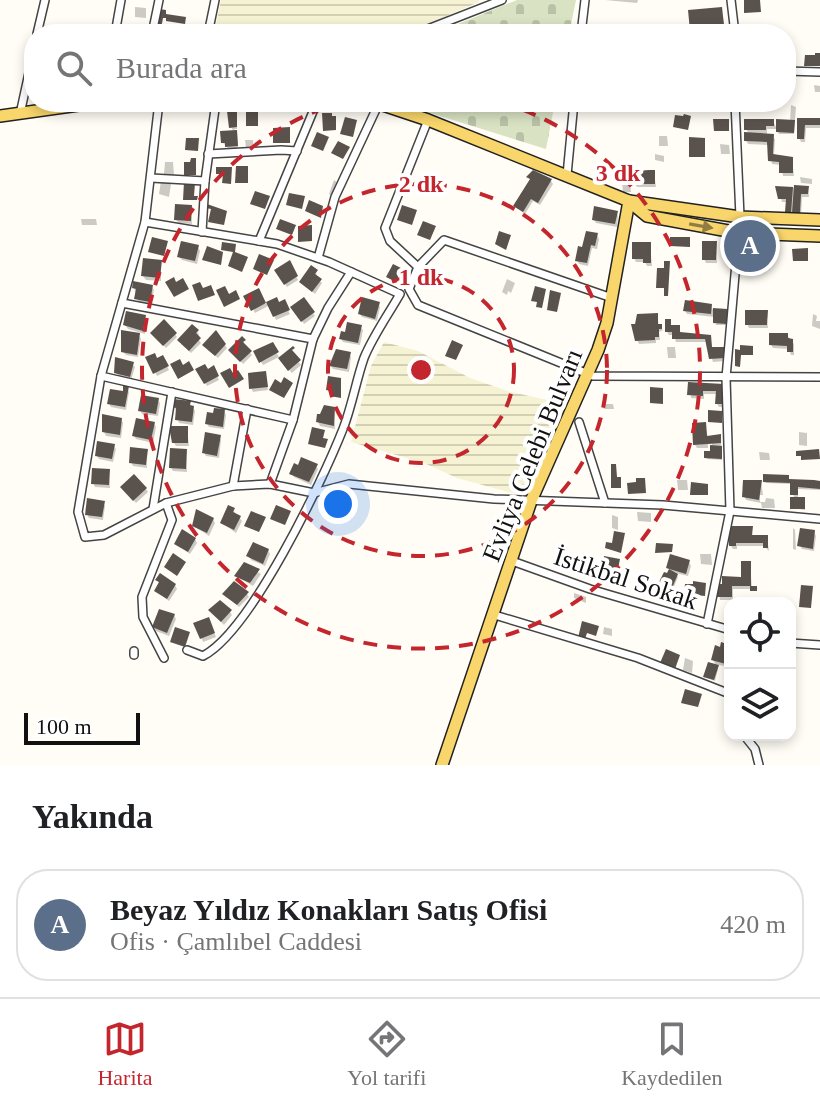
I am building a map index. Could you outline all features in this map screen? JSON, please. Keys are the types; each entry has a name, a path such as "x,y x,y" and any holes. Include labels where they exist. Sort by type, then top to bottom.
{"main road":[{"path":"0,116 33,112"},
{"path":"404,112 629,201 740,217 820,220"},
{"path":"629,201 647,216 739,233 820,236"},
{"name":"Evliya Celebi Bulvarı","path":"442,765 531,501 588,374 607,323 629,201"}],"street":[{"path":"39,24 45,0"},
{"path":"117,24 121,0"},
{"path":"154,24 159,0"},
{"path":"210,24 215,0"},
{"path":"438,24 486,3 502,0"},
{"path":"582,24 585,0"},
{"path":"731,0 734,24"},
{"path":"796,71 820,72"},
{"path":"20,114 24,96"},
{"path":"158,112 145,222 101,376 78,512 85,537 104,535 166,503 233,486 270,484 314,493 349,484 531,501 605,503 820,519"},
{"path":"202,232 214,112"},
{"path":"259,241 313,112"},
{"path":"318,258 335,197 373,112"},
{"path":"567,175 573,112"},
{"path":"707,624 730,511 726,378 740,217 735,112"},
{"path":"418,267 390,241 385,228 428,120"},
{"path":"208,154 297,151"},
{"path":"151,178 205,181"},
{"path":"145,222 277,244 318,258 400,294 365,356 344,427 314,493 245,616 215,649 203,656 187,650"},
{"path":"612,298 444,240 418,267 409,289 418,305 588,374 820,377"},
{"path":"270,484 293,420 313,339 351,272"},
{"path":"122,303 313,339"},
{"path":"101,376 293,420"},
{"path":"153,509 172,392"},
{"path":"233,486 247,409"},
{"path":"579,422 605,503"},
{"path":"164,658 143,617 142,597 172,520 166,503"},
{"name":"İstikbal Sokak","path":"512,561 590,589 724,628"},
{"path":"498,616 638,658 724,692"},
{"path":"796,643 820,645"},
{"path":"749,741 755,749 759,765"}],"shaded area":[{"path":"221,0 479,0 427,24 216,24"},
{"path":"384,342 418,351 470,378 511,392 566,404 560,429 527,497 457,478 424,463 351,442 371,366"}],"green space":[{"path":"517,0 576,0 571,24 458,24"},
{"path":"427,112 553,112 546,149"}],"building":[{"path":"744,0 760,0 761,12 744,13"},
{"path":"722,7 724,24 689,24 688,10"},
{"path":"159,9 166,10 166,14 186,17 185,24 163,18 162,24 156,24"},
{"path":"820,53 820,66 804,66 805,55"},
{"path":"227,112 237,112 237,127 229,128"},
{"path":"246,112 258,112 258,126 246,126"},
{"path":"322,113 336,116 336,130 323,131"},
{"path":"675,115 691,116 688,130 673,127"},
{"path":"345,117 357,120 353,137 340,134"},
{"path":"797,118 820,118 820,125 805,125 804,139 797,139"},
{"path":"713,119 729,119 729,131 714,131"},
{"path":"744,119 774,119 774,126 766,126 766,130 744,130"},
{"path":"776,119 795,120 794,133 776,132"},
{"path":"290,127 290,143 273,143 273,128"},
{"path":"237,130 238,146 225,147 225,143 221,143 220,131"},
{"path":"317,132 329,137 323,151 311,146"},
{"path":"744,132 774,134 773,154 793,157 793,173 779,173 779,162 768,161 767,142 744,141"},
{"path":"689,137 705,138 705,157 689,157"},
{"path":"186,138 199,138 198,151 185,150"},
{"path":"338,141 350,147 343,159 331,153"},
{"path":"191,158 196,158 196,175 184,175 184,162 190,162"},
{"path":"236,166 248,166 248,183 235,183"},
{"path":"216,167 232,167 231,184 222,183 223,174 216,174"},
{"path":"533,170 552,179 538,203 531,199 523,212 513,206 530,179 526,177"},
{"path":"655,170 655,184 633,184 636,171"},
{"path":"184,182 195,183 194,196 198,196 197,200 183,200"},
{"path":"794,185 809,186 808,194 801,194 800,213 792,213"},
{"path":"775,186 793,187 791,213 785,212 786,199 778,199"},
{"path":"255,191 270,196 265,209 250,204"},
{"path":"289,193 305,196 302,209 286,205"},
{"path":"309,200 323,206 321,218 305,211"},
{"path":"175,204 192,205 191,221 174,220"},
{"path":"207,204 227,211 224,225 208,222 211,209 206,208"},
{"path":"402,205 417,210 412,225 397,220"},
{"path":"594,206 618,211 615,224 592,220"},
{"path":"280,219 296,225 292,235 276,229"},
{"path":"423,221 436,226 430,240 417,235"},
{"path":"312,225 312,241 298,242 298,226"},
{"path":"499,231 511,235 506,250 495,244"},
{"path":"586,231 598,233 595,246 591,245 587,263 575,261"},
{"path":"152,237 168,241 164,256 148,252"},
{"path":"670,237 690,237 690,247 670,246"},
{"path":"181,241 199,245 195,261 177,257"},
{"path":"702,241 717,241 716,260 702,260"},
{"path":"222,242 236,244 235,252 248,257 242,272 228,266 233,252 221,250"},
{"path":"632,242 651,242 651,263 632,259"},
{"path":"207,246 223,252 221,265 202,260"},
{"path":"808,248 808,261 793,261 792,249"},
{"path":"259,254 274,260 267,275 253,269"},
{"path":"143,258 162,260 160,278 141,276"},
{"path":"290,260 298,276 284,285 274,270"},
{"path":"664,261 670,261 668,296 664,296 664,288 656,288 657,268 664,268"},
{"path":"393,264 403,269 396,282 386,277"},
{"path":"311,265 318,270 315,274 322,279 312,292 299,282"},
{"path":"174,277 176,282 183,278 189,289 174,297 165,282"},
{"path":"133,281 153,285 150,302 134,299 136,289 132,288"},
{"path":"200,282 203,288 211,285 215,295 198,301 192,285"},
{"path":"225,286 229,294 236,290 240,299 224,307 216,290"},
{"path":"535,286 546,289 542,308 531,301"},
{"path":"259,288 266,303 251,311 243,296"},
{"path":"550,290 561,293 557,312 547,310"},
{"path":"277,297 279,302 285,299 290,310 273,317 266,302"},
{"path":"304,297 315,312 301,322 290,307"},
{"path":"362,297 380,302 375,319 358,314"},
{"path":"685,300 712,304 711,314 683,311"},
{"path":"713,308 727,309 727,324 713,323"},
{"path":"745,310 768,310 767,325 745,325"},
{"path":"126,311 146,315 143,331 123,325"},
{"path":"658,313 658,324 662,324 659,337 635,341 631,324 635,324 637,314"},
{"path":"164,319 177,333 163,346 150,333"},
{"path":"665,319 671,319 671,325 680,325 680,332 711,335 712,347 724,347 725,358 709,359 705,339 672,339 672,332 665,332"},
{"path":"347,322 362,325 358,343 339,339 341,331 345,332"},
{"path":"192,324 199,330 196,333 201,338 189,351 177,340"},
{"path":"121,330 140,333 137,355 121,352"},
{"path":"216,330 226,344 215,356 202,345"},
{"path":"769,333 788,333 788,338 793,339 793,352 787,352 787,346 769,345"},
{"path":"242,336 246,340 243,342 252,351 240,362 228,350"},
{"path":"452,340 463,345 456,360 445,356"},
{"path":"273,342 279,352 259,363 253,351"},
{"path":"740,345 753,346 753,355 741,355 740,367 735,366 735,349 740,350"},
{"path":"293,346 295,348 292,350 301,360 288,371 278,358"},
{"path":"336,349 351,352 347,369 329,366"},
{"path":"155,353 157,358 163,355 169,366 153,374 145,357"},
{"path":"115,357 134,362 130,377 114,373"},
{"path":"180,359 183,365 189,361 194,370 178,379 170,364"},
{"path":"205,364 208,369 214,365 219,376 204,384 195,369"},
{"path":"230,368 233,373 238,370 244,379 229,388 220,373"},
{"path":"266,371 268,387 249,389 248,373"},
{"path":"328,376 341,378 341,398 330,396 331,391 326,390"},
{"path":"284,377 293,383 284,398 269,390 275,379 281,383"},
{"path":"688,382 724,384 723,404 715,404 716,391 703,391 703,396 687,395"},
{"path":"123,386 129,386 125,407 107,404 110,389 123,391"},
{"path":"650,387 663,388 663,404 650,403"},
{"path":"141,395 159,398 156,414 138,411"},
{"path":"174,399 191,401 190,405 194,406 192,422 175,420"},
{"path":"324,405 335,407 334,426 316,422 317,414"},
{"path":"214,408 225,409 223,427 205,424 207,412 213,413"},
{"path":"708,410 722,411 722,423 708,422"},
{"path":"102,414 122,418 120,435 102,432"},
{"path":"136,418 155,422 151,440 132,436"},
{"path":"706,422 707,436 721,434 721,443 693,445 692,423"},
{"path":"169,426 188,426 188,443 172,443"},
{"path":"312,427 325,430 323,438 328,439 325,448 308,444"},
{"path":"205,432 221,435 217,456 202,453"},
{"path":"97,441 115,444 112,459 95,456"},
{"path":"710,445 722,446 722,459 704,458 704,451 710,451"},
{"path":"130,447 148,449 146,465 129,463"},
{"path":"170,448 187,449 186,469 169,468"},
{"path":"819,449 820,459 801,460 801,456 796,456 796,451"},
{"path":"301,457 318,464 309,482 289,474"},
{"path":"611,464 616,464 621,488 611,488"},
{"path":"92,468 110,469 109,485 91,484"},
{"path":"134,474 147,488 133,501 120,487"},
{"path":"763,474 820,481 820,489 798,487 798,495 790,495 790,483 763,482"},
{"path":"636,478 645,478 646,493 628,494 627,483 636,482"},
{"path":"743,480 762,480 759,500 742,497"},
{"path":"691,482 708,484 708,495 690,495"},
{"path":"790,497 805,497 805,509 790,509"},
{"path":"87,498 105,501 102,517 85,515"},
{"path":"228,505 241,516 234,530 220,523"},
{"path":"276,505 291,511 285,525 270,519"},
{"path":"196,509 214,518 207,533 192,526"},
{"path":"251,511 266,517 259,532 244,526"},
{"path":"729,526 753,526 752,535 768,535 768,548 763,548 763,543 729,546"},
{"path":"800,528 815,530 813,549 797,546"},
{"path":"182,529 196,538 188,552 174,544"},
{"path":"614,531 625,533 621,553 605,548 606,542 612,543"},
{"path":"253,542 269,549 263,564 246,556"},
{"path":"656,543 673,544 672,552 655,553"},
{"path":"173,553 186,562 177,576 164,567"},
{"path":"670,554 690,560 686,574 666,568"},
{"path":"604,556 620,559 618,569 606,567 606,579 598,578 598,566 602,566"},
{"path":"741,561 751,561 751,586 757,586 757,591 750,591 750,586 732,586 732,597 716,597 716,584 722,584 722,576 741,577"},
{"path":"244,562 260,569 250,583 234,576"},
{"path":"669,569 678,574 672,588 659,582"},
{"path":"160,573 176,584 167,599 154,591 159,582 155,580"},
{"path":"234,581 249,592 237,605 222,594"},
{"path":"693,581 706,583 705,596 684,594 685,584 693,584"},
{"path":"801,585 813,586 811,608 799,607"},
{"path":"220,600 232,610 221,622 208,610"},
{"path":"159,609 175,614 167,633 152,627"},
{"path":"209,617 215,633 200,639 193,623"},
{"path":"582,621 599,626 596,636 587,633 585,639 578,638"},
{"path":"175,627 190,632 185,647 170,642"},
{"path":"721,642 724,643 724,663 711,660 715,645 720,647"},
{"path":"666,649 680,655 675,669 660,663"},
{"path":"708,662 719,665 714,680 703,677"},
{"path":"685,689 702,694 698,707 681,703"}],"place":[{"name":"Beyaz Yıldız Konakları Satış Ofisi","path":"750,246"}]}
